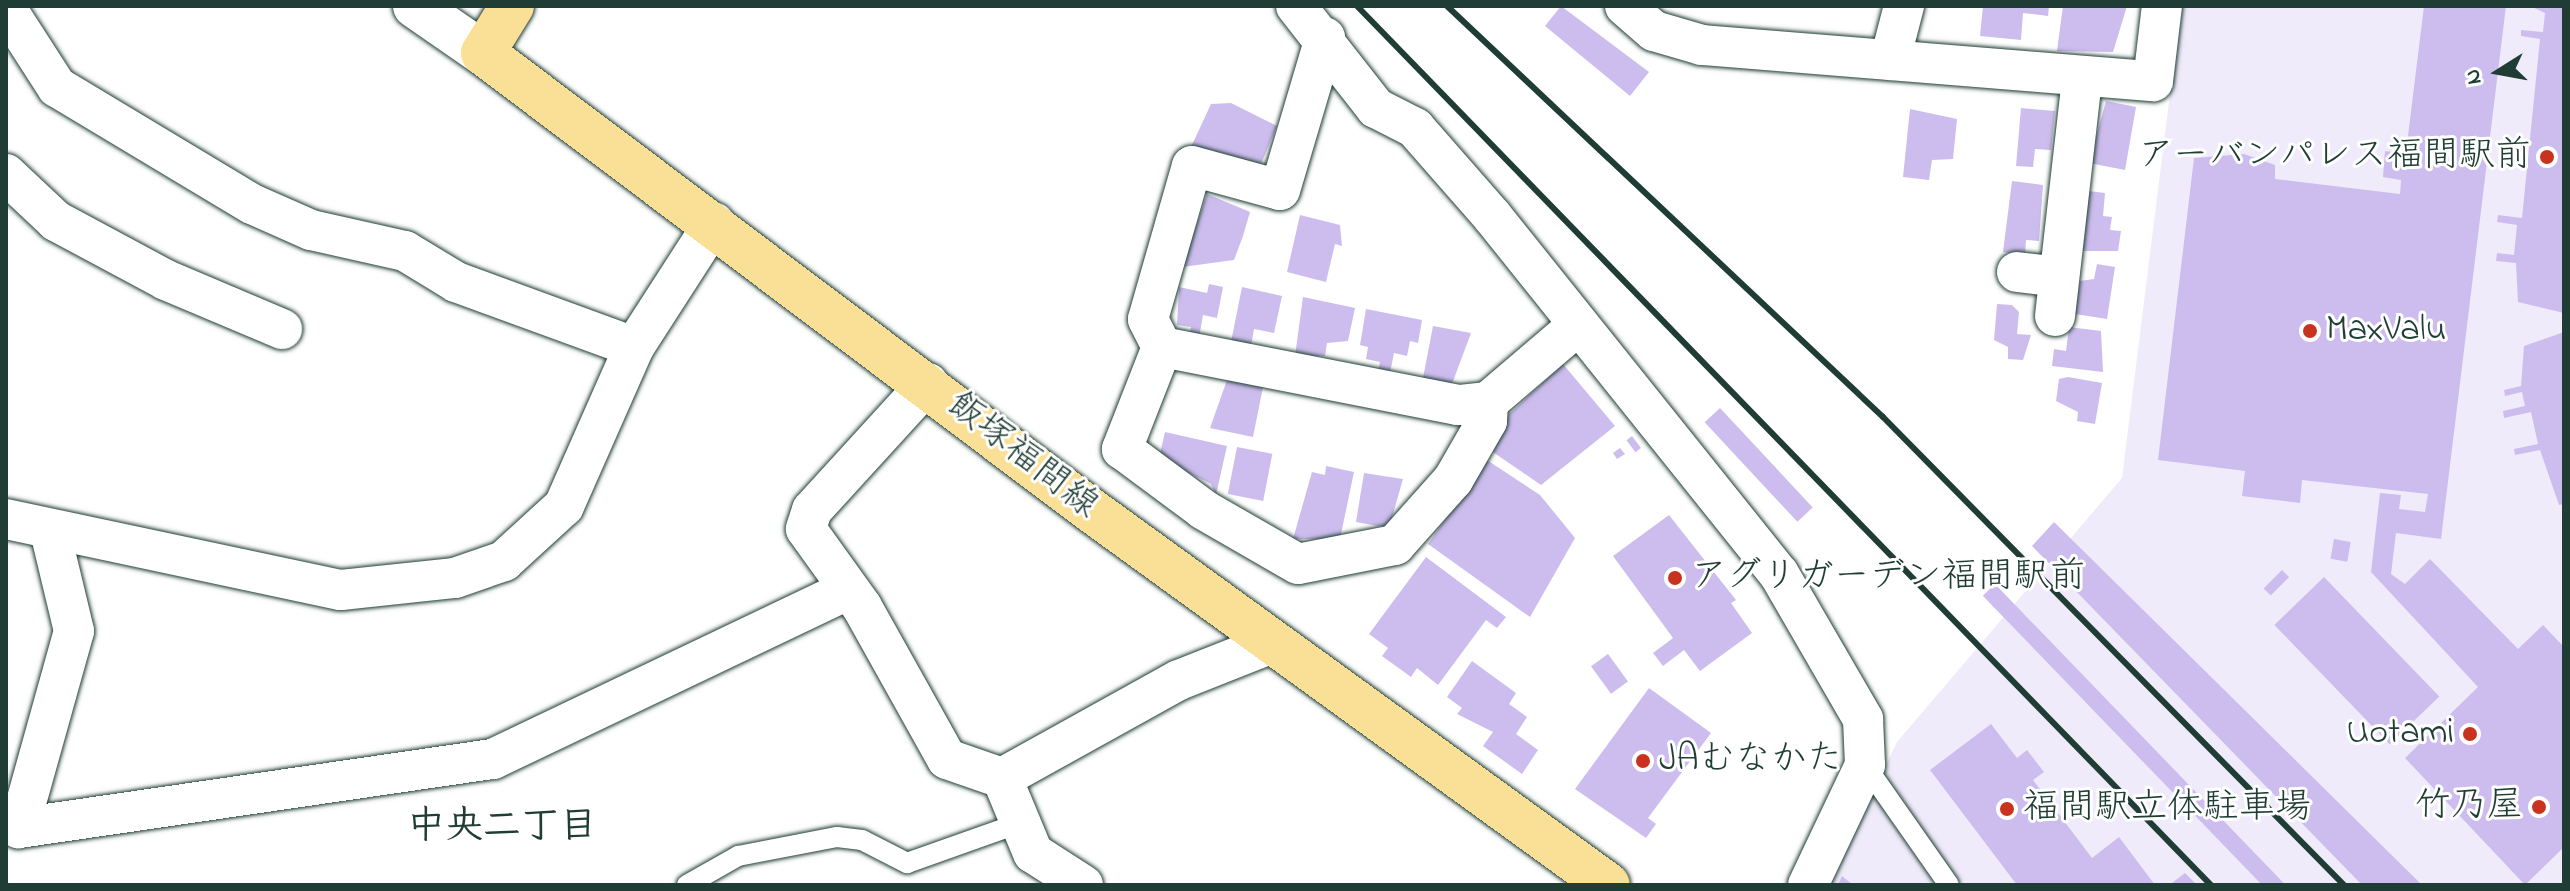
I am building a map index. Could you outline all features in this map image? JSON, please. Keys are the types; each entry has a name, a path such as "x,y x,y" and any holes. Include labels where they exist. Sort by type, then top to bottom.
{"main road":[{"path":"483,53 512,6"},
{"name":"飯塚福間線","path":"483,53 1275,642 1608,885"}],"street":[{"path":"415,6 483,53"},
{"path":"1296,6 1325,38 1376,108 1415,128 1779,574 1863,719 1865,765 1808,885"},
{"path":"1625,6 1654,31 1702,45 2082,78 2153,81 2162,6"},
{"path":"1890,60 1904,6"},
{"path":"6,8 57,87 252,204 311,230 405,251 456,282 634,347"},
{"path":"1325,38 1280,190 1192,166 1148,319 1162,347 1122,449 1204,510 1298,564 1395,545 1453,480 1487,421 1488,402"},
{"path":"2017,272 2057,296 2082,78"},
{"path":"6,174 56,221 166,280 282,329"},
{"path":"6,519 50,531 341,590 455,578 504,561 564,506 634,347 714,223"},
{"path":"1162,347 1458,405 1488,402 1578,325"},
{"path":"928,383 812,510 806,529 848,590 947,759 1002,778 1166,686 1275,642"},
{"path":"50,531 74,631 19,828 493,759 848,590"},
{"path":"1002,778 1033,853 1083,885"}],"lane":[{"path":"1865,765 1949,885"},
{"path":"687,885 738,856 837,837 862,840 907,863 1020,823"}],"shaded area":[{"path":"2181,6 2564,6 2564,885 1829,885 1897,742 2122,478"}],"building":[{"path":"1561,6 1649,72 1630,96 1545,26"},
{"path":"1983,6 2049,6 2048,16 2023,13 2021,40 1980,36"},
{"path":"2063,6 2127,6 2113,52 2057,51"},
{"path":"2424,6 2506,6 2441,539 2396,533 2391,574 2405,584 2430,559 2518,649 2543,625 2564,647 2564,847 2525,885 2405,758 2478,687 2371,572 2380,493 2401,495 2399,509 2425,512 2428,494 2302,480 2300,503 2242,496 2245,471 2158,460 2194,158 2244,154 2275,165 2275,179 2400,194 2401,180 2383,177 2385,151 2424,156 2406,152"},
{"name":"アーバンパレス福間駅前","path":"2530,6 2564,6 2564,313 2518,302 2516,263 2496,261 2497,253 2514,255 2517,225 2497,222 2498,215 2522,218 2540,39 2521,36 2521,30 2543,32 2545,13"},
{"path":"2106,101 2136,107 2125,170 2089,163"},
{"path":"1231,103 1277,126 1259,169 1191,147 1211,104"},
{"path":"2021,108 2055,111 2051,150 2035,149 2033,167 2016,166"},
{"path":"1910,109 1957,119 1953,159 1932,160 1929,180 1903,177"},
{"path":"2012,181 2043,185 2039,241 2026,240 2025,255 2003,252"},
{"path":"2088,191 2105,193 2103,216 2112,217 2110,230 2121,231 2118,251 2080,251"},
{"path":"1207,194 1250,212 1243,236 1234,260 1182,267"},
{"path":"1300,215 1340,225 1342,246 1335,244 1326,282 1287,272"},
{"path":"2097,264 2115,267 2107,319 2075,314 2080,281 2094,279"},
{"path":"1209,284 1223,287 1217,318 1203,315 1199,338 1189,336 1191,327 1177,325 1179,287 1207,293"},
{"path":"1242,287 1282,296 1274,333 1254,329 1251,346 1231,342"},
{"path":"1303,297 1355,308 1348,341 1327,343 1325,356 1295,356"},
{"path":"1997,304 2012,305 2019,312 2017,334 2031,335 2023,360 2008,359 2008,347 1994,340"},
{"path":"1366,309 1422,320 1418,343 1410,341 1407,356 1394,353 1390,373 1378,371 1380,362 1366,359 1368,347 1360,345"},
{"path":"1433,326 1471,333 1452,384 1423,378"},
{"path":"2069,327 2101,331 2103,372 2052,366 2054,349 2066,351"},
{"path":"2564,332 2564,504 2559,505 2540,450 2515,455 2514,449 2538,444 2531,412 2504,418 2503,411 2525,406 2522,392 2505,396 2504,390 2521,386 2524,346"},
{"path":"1563,364 1615,426 1541,485 1490,450 1505,418"},
{"path":"2068,377 2102,383 2095,424 2077,421 2078,412 2056,401 2059,379"},
{"path":"1227,380 1263,387 1253,437 1210,428"},
{"path":"1720,408 1813,507 1797,522 1705,422"},
{"path":"1165,432 1227,446 1216,495 1211,484 1159,458"},
{"path":"1632,436 1641,448 1635,452 1626,440"},
{"path":"1237,447 1272,454 1263,501 1228,494"},
{"path":"1620,448 1625,454 1617,459 1613,453"},
{"path":"1487,460 1540,495 1575,538 1530,617 1428,544"},
{"path":"1326,466 1354,472 1340,539 1293,539 1312,472 1325,475"},
{"path":"1364,473 1403,479 1389,528 1356,522"},
{"name":"アグリガーデン福間駅前","path":"1669,515 1736,600 1731,603 1752,633 1700,671 1684,650 1663,666 1653,653 1673,638 1613,556"},
{"path":"2054,522 2422,885 2362,885 2032,546"},
{"path":"2334,539 2351,542 2347,562 2331,559"},
{"path":"1426,557 1506,617 1497,628 1486,620 1438,685 1417,668 1411,677 1382,656 1388,648 1369,634"},
{"path":"2282,570 2289,577 2271,595 2264,588"},
{"path":"2324,577 2439,696 2390,744 2274,625"},
{"path":"1995,584 2286,885 2262,885 1983,596"},
{"path":"1608,654 1628,682 1611,694 1591,666"},
{"path":"1472,661 1516,693 1509,704 1527,717 1516,734 1538,750 1522,774 1483,746 1493,732 1457,714 1462,708 1447,697"},
{"name":"JAむなかた","path":"1649,688 1711,733 1648,818 1656,824 1646,838 1575,789"},
{"name":"福間駅立体駐車場","path":"1991,724 2017,758 2027,750 2044,772 2033,780 2092,858 2119,837 2155,885 2017,885 1930,770"},
{"path":"2185,873 2197,885 2173,885 2172,883"},
{"path":"1842,876 1853,885 1838,885"}],"railway":[{"path":"1357,6 2211,885"},
{"path":"1447,6 1883,417 2344,885"}],"place":[{"name":"アーバンパレス福間駅前","path":"2547,157"},
{"name":"MaxValu","path":"2310,331"},
{"name":"アグリガーデン福間駅前","path":"1675,578"},
{"name":"Uotami","path":"2470,734"},
{"name":"JAむなかた","path":"1643,761"},
{"name":"竹乃屋","path":"2539,807"},
{"name":"福間駅立体駐車場","path":"2007,809"}],"district":[{"name":"中央二丁目","path":"502,829"}]}
